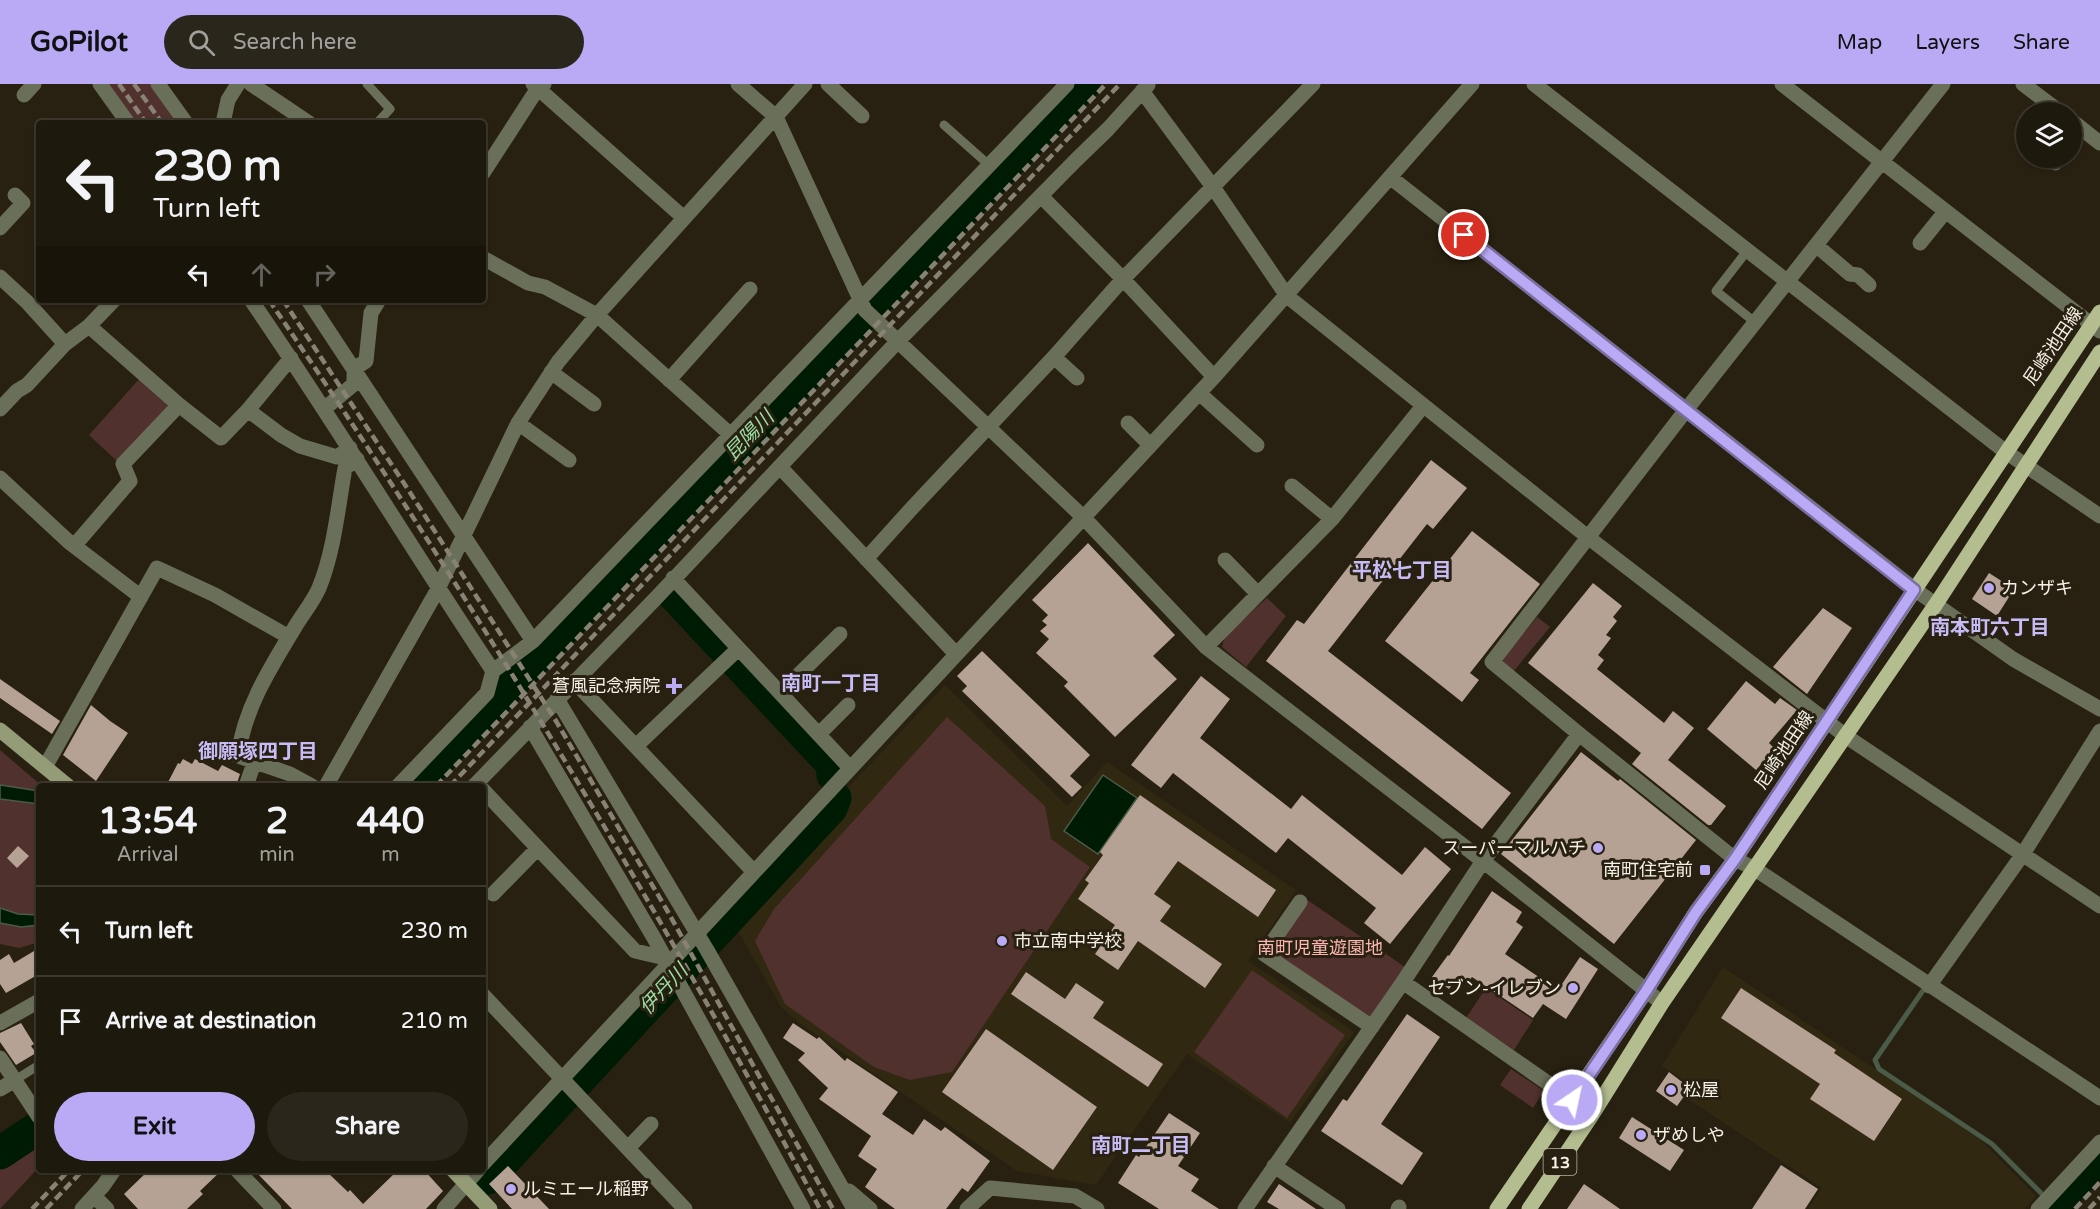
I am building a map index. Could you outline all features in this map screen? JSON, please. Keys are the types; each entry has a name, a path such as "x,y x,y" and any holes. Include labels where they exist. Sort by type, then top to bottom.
{"main road":[{"name":"尼崎池田線","path":"1497,1209 1646,991 1696,912 1735,859 2006,452 2096,328 2100,312"},
{"name":"13","path":"1529,1209 1662,1004 1936,604 2100,352"},
{"path":"0,730 64,783"},
{"path":"456,1173 490,1209"}],"street":[{"path":"100,84 126,120"},
{"path":"158,84 184,120"},
{"path":"224,120 228,100 238,84"},
{"path":"251,84 305,120"},
{"path":"738,84 776,117 859,302 897,342 1083,517 1206,647 1483,861 1662,1004"},
{"path":"328,783 438,589 518,423 551,372 597,315 806,84"},
{"path":"828,84 862,116"},
{"path":"401,783 487,693 493,671 533,641 1067,84"},
{"path":"866,560 1123,279 1313,84"},
{"path":"486,1161 567,1086 671,968 701,941 754,872 1214,377 1472,84"},
{"path":"1534,84 2006,452 2100,516"},
{"path":"1782,84 2096,328"},
{"path":"1943,84 1686,410 1492,662 1735,859 1755,869 2100,1098"},
{"path":"2023,84 2047,102"},
{"path":"486,168 539,85 684,218"},
{"path":"481,783 530,727 897,342 1108,129 1146,87 1287,296 1588,538 1847,737 2100,906"},
{"path":"2082,134 2100,144"},
{"path":"1390,177 1914,590 2013,659 2100,709"},
{"path":"1041,196 1123,279 1214,377"},
{"path":"0,228 23,202"},
{"path":"1920,243 1945,212"},
{"path":"1817,246 1850,274 1858,275 1869,285"},
{"path":"486,260 528,283 545,287 597,315 731,435"},
{"path":"0,277 27,302 65,344"},
{"path":"669,380 750,288"},
{"path":"0,409 17,391 27,385 65,344 88,326 111,303"},
{"path":"260,303 291,358 493,671"},
{"path":"310,303 533,641"},
{"path":"354,369 366,361 371,313 377,303"},
{"path":"88,326 179,405 221,438 248,410 291,358"},
{"path":"1054,357 1077,378"},
{"path":"324,408 354,384 354,369"},
{"path":"551,372 594,404"},
{"path":"1199,393 1257,445"},
{"path":"74,546 130,481 123,464 179,405"},
{"path":"1206,647 1332,519 1423,406"},
{"path":"248,410 300,446 337,457 354,453"},
{"path":"518,423 569,460"},
{"path":"1128,423 1150,445"},
{"path":"306,783 290,774 238,756 240,739 252,705 318,589 333,539 345,468 354,453"},
{"path":"780,467 956,654"},
{"path":"0,478 74,546 141,597"},
{"path":"1292,486 1332,519"},
{"path":"1225,560 1258,594"},
{"path":"45,767 157,568 215,595 289,637"},
{"path":"674,578 850,768"},
{"path":"780,693 840,634"},
{"path":"636,746 738,649"},
{"path":"574,681 754,872"},
{"path":"557,699 701,941 854,1209"},
{"path":"819,734 848,705"},
{"path":"530,727 671,968 803,1209"},
{"path":"1929,986 2023,854 2100,731"},
{"path":"1245,1209 1403,982 1483,861 1579,734"},
{"path":"247,783 254,763"},
{"path":"486,794 635,951 671,968"},
{"path":"493,894 538,848"},
{"path":"1300,902 1264,954 1372,1027"},
{"path":"1403,982 1572,1100"},
{"path":"486,998 685,1209"},
{"path":"0,1023 36,1003"},
{"path":"0,1058 36,1112"},
{"path":"0,1089 15,1080"},
{"path":"628,1148 651,1124"},
{"path":"2038,1209 2100,1142"},
{"path":"1274,1166 1338,1209"},
{"path":"82,1209 112,1173"},
{"path":"240,1173 274,1209"},
{"path":"444,1209 475,1173"},
{"path":"842,1185 870,1209"},
{"path":"967,1209 990,1188 1075,1196 1097,1209"},
{"path":"94,1196 107,1209"}],"lane":[{"path":"367,84 390,109 380,120"},
{"path":"944,125 989,165"},
{"path":"1747,251 1716,291 1756,323"},
{"path":"15,1080 36,1067"}],"shaded area":[{"name":"市立南中学校","path":"945,685 1067,806 1107,762 1296,890 1248,961 1354,1032 1290,1123 1187,1054 1096,1185 1017,1171 802,1025 781,1007 733,922 835,812 843,793"},
{"path":"1103,775 1137,798 1098,854 1064,831"},
{"path":"0,785 36,791 36,804 0,799"},
{"path":"0,908 18,914 36,915 36,925 21,927 0,923"},
{"path":"1723,967 1982,1141 2036,1196 2025,1209 1808,1209 1822,1188 1688,1099 1696,1088 1662,1066"}],"green space":[{"path":"107,84 155,84 181,120 132,120"},
{"path":"141,377 171,403 119,463 89,435"},
{"path":"1267,598 1286,616 1246,667 1222,647 1225,636"},
{"path":"1537,617 1550,627 1513,672 1503,664 1503,659"},
{"path":"947,717 1045,806 1051,839 1090,867 952,1072 910,1080 874,1067 785,1004 755,941 774,909"},
{"path":"0,750 38,783 36,783 36,943 19,948 0,944"},
{"name":"南町児童遊園地","path":"1306,899 1405,967 1372,1016 1367,1018 1272,952"},
{"path":"1252,970 1345,1035 1287,1118 1194,1052"},
{"path":"1486,988 1533,1020 1514,1050 1466,1018"},
{"path":"1511,1069 1544,1091 1533,1108 1500,1085"},
{"path":"36,1145 36,1170 0,1209 0,1169"}],"building":[{"path":"1431,460 1467,488 1433,529 1427,524 1328,651 1511,793 1482,829 1266,661 1297,620 1304,624"},
{"path":"1472,531 1540,584 1470,673 1479,680 1462,702 1385,641"},
{"path":"1088,543 1175,635 1153,656 1177,679 1115,737 1064,686 1068,682 1036,653 1049,639 1040,631 1047,625 1042,621 1048,615 1032,600"},
{"path":"1989,573 2014,589 1997,616 1972,599"},
{"path":"1593,583 1622,606 1613,617 1617,621 1606,635 1611,638 1598,655 1604,660 1597,669 1664,723 1673,711 1694,728 1668,760 1726,806 1711,825 1708,825 1632,764 1641,753 1528,663"},
{"path":"1823,608 1852,628 1807,694 1773,667"},
{"path":"982,651 1090,755 1070,776 1082,787 1072,797 962,691 967,686 957,676"},
{"path":"1201,676 1230,699 1200,738 1291,809 1302,795 1402,875 1425,847 1451,869 1390,944 1364,923 1376,908 1288,838 1276,853 1173,773 1161,788 1131,765"},
{"path":"0,679 60,721 52,734 0,698"},
{"path":"1746,681 1775,704 1780,698 1797,710 1769,743 1775,749 1756,770 1707,729"},
{"path":"91,705 128,733 96,781 63,755"},
{"name":"スーパーマルハチ","path":"1581,752 1618,781 1620,779 1696,840 1614,944 1501,854"},
{"path":"183,759 192,764 195,759 218,771 222,765 240,774 237,783 168,783 178,763 180,764"},
{"path":"1140,795 1276,890 1258,917 1178,861 1154,894 1171,906 1160,921 1222,964 1205,988 1138,941 1118,970 1095,954 1115,925 1078,899 1089,883 1085,880 1103,855 1100,852"},
{"path":"18,846 29,856 17,868 7,858"},
{"path":"1492,891 1522,912 1516,922 1523,927 1505,954 1558,990 1580,957 1598,969 1566,1019 1543,1004 1533,1018 1472,977 1468,982 1458,976 1449,989 1432,977 1449,956"},
{"path":"36,950 36,976 6,993 0,984 0,960 9,954 14,963"},
{"path":"1026,972 1065,999 1076,983 1104,1002 1093,1018 1163,1064 1148,1087 1011,994"},
{"path":"1741,988 1836,1050 1834,1053 1902,1099 1874,1141 1810,1099 1820,1084 1721,1018"},
{"path":"1407,1014 1440,1037 1381,1124 1423,1153 1402,1185 1321,1131 1343,1099 1347,1101"},
{"path":"21,1023 34,1044 31,1046 36,1053 16,1065 0,1042 0,1033"},
{"path":"793,1023 817,1039 819,1037 845,1061 847,1058 898,1092 882,1114 913,1135 924,1119 941,1131 945,1127 990,1161 968,1192 962,1188 946,1209 895,1209 865,1187 877,1169 858,1156 871,1136 819,1099 828,1088 798,1060 805,1053 783,1038"},
{"path":"986,1029 1097,1107 1053,1170 942,1092"},
{"path":"1669,1072 1690,1088 1677,1106 1656,1091"},
{"path":"1169,1113 1200,1133 1178,1166 1199,1179 1191,1191 1219,1209 1159,1209 1118,1183 1136,1155 1139,1157"},
{"path":"1632,1117 1684,1150 1670,1171 1619,1138"},
{"path":"1781,1165 1818,1189 1805,1209 1752,1209"},
{"name":"ルミエール稲野","path":"508,1166 549,1209 512,1209 489,1184"},
{"path":"146,1173 219,1173 200,1191 203,1194 187,1209 138,1209 124,1194"},
{"path":"257,1173 328,1173 348,1192 350,1190 363,1204 395,1173 427,1173 443,1191 426,1209 292,1209"},
{"path":"1279,1184 1316,1209 1279,1209 1267,1202"},
{"path":"1584,1184 1620,1209 1567,1209"}],"waterway":[{"name":"昆陽川","path":"417,783 1084,84"},
{"name":"伊丹川","path":"673,594 832,764 833,775"},
{"name":"伊丹川","path":"488,1178 831,808 835,798"},
{"path":"1924,989 1875,1060 1879,1069 1992,1144 2054,1206"},
{"name":"昆陽川","path":"0,1153 36,1129"},
{"path":"2051,1209 2100,1156"}],"railway":[{"path":"119,84 144,120"},
{"path":"134,84 160,120"},
{"path":"439,783 1106,84"},
{"path":"453,783 1120,84"},
{"path":"271,303 416,521 556,747 691,976 820,1209"},
{"path":"285,303 411,494 556,721 668,912 833,1209"},
{"path":"32,1209 66,1173"},
{"path":"46,1209 80,1173"},
{"path":"2075,1209 2100,1182"},
{"path":"2089,1209 2100,1197"}],"place":[{"name":"カンザキ","path":"1989,588"},
{"name":"蒼風記念病院","path":"674,686"},
{"name":"スーパーマルハチ","path":"1598,848"},
{"name":"南町住宅前","path":"1705,870"},
{"name":"市立南中学校","path":"1002,941"},
{"name":"セブン-イレブン","path":"1573,988"},
{"name":"松屋","path":"1671,1090"},
{"name":"ザめしや","path":"1641,1135"},
{"name":"ルミエール稲野","path":"511,1189"}],"district":[{"name":"平松七丁目","path":"1402,570"},
{"name":"南本町六丁目","path":"1990,627"},
{"name":"南町一丁目","path":"831,683"},
{"name":"御願塚四丁目","path":"258,751"},
{"name":"南町二丁目","path":"1141,1145"}],"route":[{"path":"1464,235 1914,590 1572,1100"}]}
